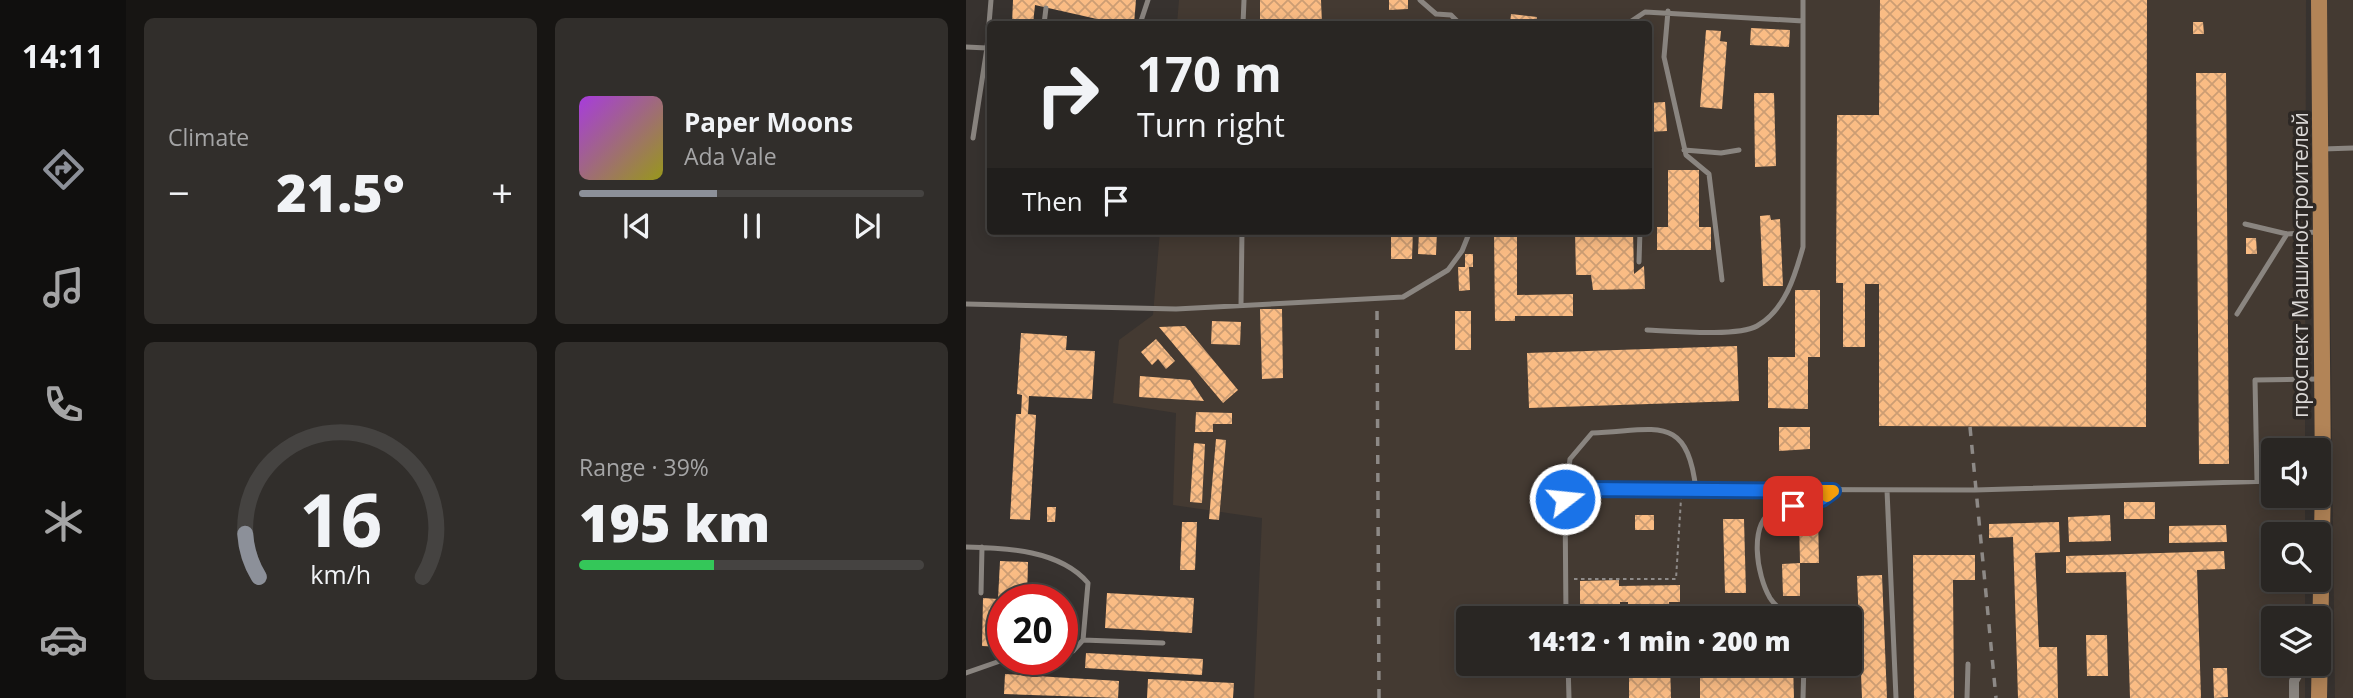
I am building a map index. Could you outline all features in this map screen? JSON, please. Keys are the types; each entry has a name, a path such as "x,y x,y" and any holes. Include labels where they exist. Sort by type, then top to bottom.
{"main road":[{"name":"проспект Машиностроителей","path":"2319,0 2321,438"},
{"name":"проспект Машиностроителей","path":"2319,606 2321,508"},
{"name":"проспект Машиностроителей","path":"2319,676 2319,698"}],"street":[{"path":"2294,698 2294,681 2297,676"}],"lane":[{"path":"990,21 991,0"},
{"path":"1141,21 1149,0"},
{"path":"1243,21 1244,0"},
{"path":"1420,0 1424,6 1436,13 1451,15 1457,21"},
{"path":"1647,330 1726,332 1756,327 1782,302 1803,247 1803,0"},
{"path":"1045,21 1046,8"},
{"path":"1632,21 1645,12 1668,11 1803,21"},
{"path":"1668,11 1664,57 1684,150 1686,155 1709,174 1722,280"},
{"path":"966,47 987,48"},
{"path":"973,138 987,59"},
{"path":"2320,150 2353,148"},
{"path":"1684,150 1720,153 1739,150"},
{"path":"2245,224 2287,234 2320,232"},
{"path":"2237,314 2287,234"},
{"path":"1241,305 1242,235"},
{"path":"966,304 1176,309 1403,296 1448,270 1462,251 1468,235"},
{"path":"1639,262 1640,235"},
{"path":"2257,481 2255,380 2322,379"},
{"path":"1566,606 1565,499 1570,459 1592,433 1667,431 1683,441 1691,454 1696,490"},
{"path":"1565,499 1583,489 1833,491 2261,481"},
{"path":"1887,490 1896,698"},
{"path":"1777,606 1770,599 1764,580 1756,537 1761,520 1777,509 1822,499 1833,491"},
{"path":"966,547 1032,553 1062,563 1082,576 1088,583 1083,640 1078,646"},
{"path":"981,593 982,547"},
{"path":"1083,640 1163,643"},
{"path":"1967,698 1968,664"},
{"path":"966,673 987,666"},
{"path":"1568,676 1569,698"},
{"path":"1803,698 1804,676"}],"path":[{"path":"1565,579 1676,579 1681,491"}],"shaded area":[{"path":"1179,0 2306,0 2305,438 2261,438 2261,508 2305,508 2305,522 2261,522 2261,592 2305,592 2305,606 2261,606 2261,676 2305,676 2305,698 1254,698 1262,518 1173,505 1176,413 1113,403 1119,340 1153,315 1160,235 1652,235 1652,21 1177,21"},
{"path":"2327,0 2353,0 2353,698 2335,698"}],"building":[{"path":"1013,0 1136,0 1134,21 1106,21 1035,5 1033,21 1012,21"},
{"path":"1260,0 1321,0 1322,21 1260,21"},
{"path":"1389,0 1408,0 1408,9 1389,10"},
{"path":"1880,0 2147,0 2146,427 1879,426 1879,284 1865,284 1865,347 1843,347 1843,283 1836,283 1837,115 1879,115"},
{"path":"1511,14 1537,17 1536,21 1510,21"},
{"path":"2193,22 2203,22 2204,34 2193,34"},
{"path":"1751,28 1790,30 1789,47 1750,45"},
{"path":"1706,30 1721,31 1720,41 1727,42 1722,109 1700,107"},
{"path":"2196,73 2226,73 2229,464 2199,464"},
{"path":"1754,93 1774,93 1776,166 1755,167"},
{"path":"1665,102 1667,131 1652,132 1652,103"},
{"path":"1668,170 1699,170 1699,227 1711,227 1711,250 1657,250 1657,227 1668,227"},
{"path":"1770,215 1771,220 1780,219 1783,286 1763,286 1760,216"},
{"path":"1391,235 1413,235 1412,259 1391,259"},
{"path":"1419,235 1437,235 1436,255 1418,254"},
{"path":"1494,235 1517,235 1517,295 1573,294 1573,316 1515,316 1515,321 1495,321"},
{"path":"1575,235 1633,235 1634,274 1644,266 1645,289 1593,290 1591,275 1576,275"},
{"path":"2246,238 2256,238 2257,254 2246,254"},
{"path":"1465,254 1473,254 1473,267 1469,267 1470,290 1459,291 1458,267 1465,267"},
{"path":"1795,290 1820,290 1820,357 1808,357 1808,409 1768,408 1768,357 1795,357"},
{"path":"1260,309 1282,309 1283,378 1262,379"},
{"path":"1455,311 1471,311 1471,350 1455,350"},
{"path":"1212,321 1241,322 1240,345 1211,344"},
{"path":"1185,326 1238,390 1223,403 1159,327"},
{"path":"1021,333 1067,336 1066,350 1095,351 1092,399 1029,396 1028,414 1036,415 1030,520 1010,519 1016,414 1021,414 1022,395 1017,394"},
{"path":"1156,339 1175,361 1166,369 1158,359 1152,365 1141,352"},
{"path":"1737,346 1739,401 1529,408 1527,353"},
{"path":"1140,376 1190,380 1204,401 1139,397"},
{"path":"1196,412 1232,413 1232,424 1213,424 1213,432 1195,432"},
{"path":"1779,427 1810,427 1810,449 1779,451"},
{"path":"1216,439 1226,440 1219,520 1209,519"},
{"path":"1194,443 1205,444 1202,503 1190,502"},
{"path":"2124,502 2155,502 2155,519 2124,519"},
{"path":"1047,507 1056,507 1055,522 1047,522"},
{"path":"1635,515 1654,515 1654,530 1635,530"},
{"path":"2110,515 2111,541 2069,542 2068,517"},
{"path":"1818,516 1819,563 1800,563 1799,517"},
{"path":"1723,519 1744,519 1746,593 1725,593"},
{"path":"1182,522 1197,522 1195,570 1180,570"},
{"path":"2059,522 2060,552 2035,553 2039,647 2057,647 2058,698 2018,698 2013,537 1989,538 1989,524"},
{"path":"2226,525 2227,542 2169,543 2169,526"},
{"path":"2224,551 2225,569 2197,570 2201,698 2130,698 2126,572 2066,573 2066,556"},
{"path":"1913,555 1975,555 1975,580 1953,580 1954,698 1914,698"},
{"path":"1000,561 1028,562 1027,584 999,584"},
{"path":"1800,563 1800,596 1783,596 1782,564"},
{"path":"1882,575 1887,698 1862,698 1862,606 1858,606 1857,576"},
{"path":"1619,580 1619,586 1680,585 1680,602 1669,602 1669,606 1628,606 1628,602 1620,602 1620,606 1580,606 1580,581"},
{"path":"1107,593 1194,598 1192,633 1105,628"},
{"path":"983,598 987,598 987,646 982,646"},
{"path":"2086,635 2107,635 2108,676 2087,676"},
{"path":"1086,653 1203,659 1202,675 1085,668"},
{"path":"2213,668 2227,668 2228,697 2214,698"},
{"path":"1005,675 1119,681 1118,698 1004,694"},
{"path":"1629,676 1670,676 1671,698 1629,698"},
{"path":"1700,676 1793,676 1794,698 1700,698"},
{"path":"1148,679 1234,683 1233,698 1147,698"}],"railway":[{"path":"1377,311 1379,698"},
{"path":"1970,427 1996,698"}],"slow traffic":[{"path":"1778,491 1833,491 1827,496"}],"route":[{"path":"1565,499 1583,489 1833,491 1822,499 1793,506"}]}
